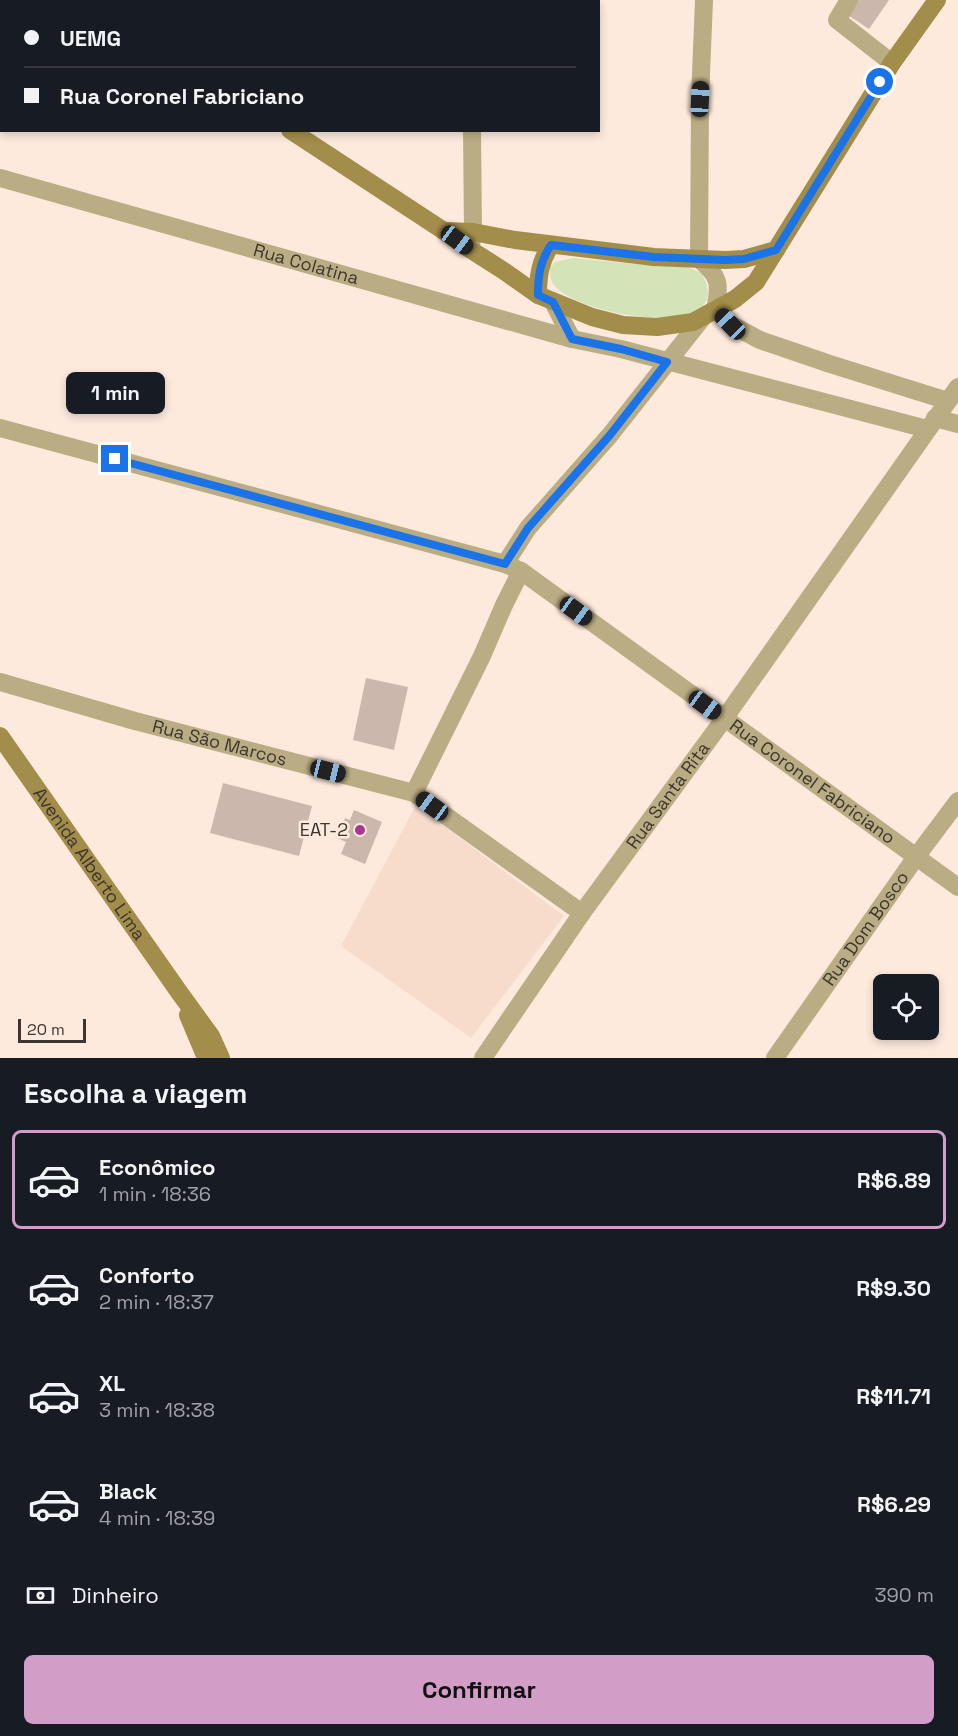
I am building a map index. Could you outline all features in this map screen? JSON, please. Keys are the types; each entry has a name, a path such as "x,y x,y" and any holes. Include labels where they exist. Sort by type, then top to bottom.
{"street":[{"path":"414,793 482,656 504,605 513,568 528,528 610,435 709,313 719,290 717,278 699,259 700,99 704,0"},
{"path":"849,0 837,20 892,63"},
{"path":"293,132 545,299 592,317 623,325 657,327 693,321 735,299 756,282 892,63 937,0"},
{"path":"471,250 473,232 472,132"},
{"name":"Rua Colatina","path":"0,178 572,339 931,423 958,424"},
{"path":"444,231 473,232 551,245 654,257 744,259 776,250"},
{"path":"551,245 544,255 538,279 545,299 572,339"},
{"path":"709,313 760,340 830,364 953,394"},
{"name":"Rua Santa Rita","path":"483,1058 582,913 724,719 953,394"},
{"name":"Rua Coronel Fabriciano","path":"0,428 513,568 958,887"},
{"name":"Rua São Marcos","path":"0,682 135,721 414,793 582,913"},
{"name":"Avenida Alberto Lima","path":"0,736 211,1036 221,1058"},
{"name":"Rua Dom Bosco","path":"775,1058 958,801"},
{"name":"Avenida Alberto Lima","path":"179,992 206,1058"},
{"path":"211,1036 230,1058"}],"shaded area":[{"path":"416,805 564,916 471,1038 341,946"}],"green space":[{"path":"573,258 685,266 702,273 708,296 697,310 680,316 658,318 607,311 565,295 554,285 550,277 550,268 555,262"}],"building":[{"path":"857,0 889,0 869,29 848,15"},
{"path":"366,678 408,687 394,750 353,740"},
{"path":"223,783 312,806 299,856 210,833"},
{"name":"EAT-2","path":"354,810 382,822 365,864 341,854 346,842 337,838 345,818 350,820"}],"place":[{"name":"EAT-2","path":"360,830"}],"route":[{"path":"115,459 505,564 528,528 610,435 667,362 621,349 572,339 553,302 538,295 540,267 551,245 654,257 725,260 744,259 776,250 880,82"}]}
